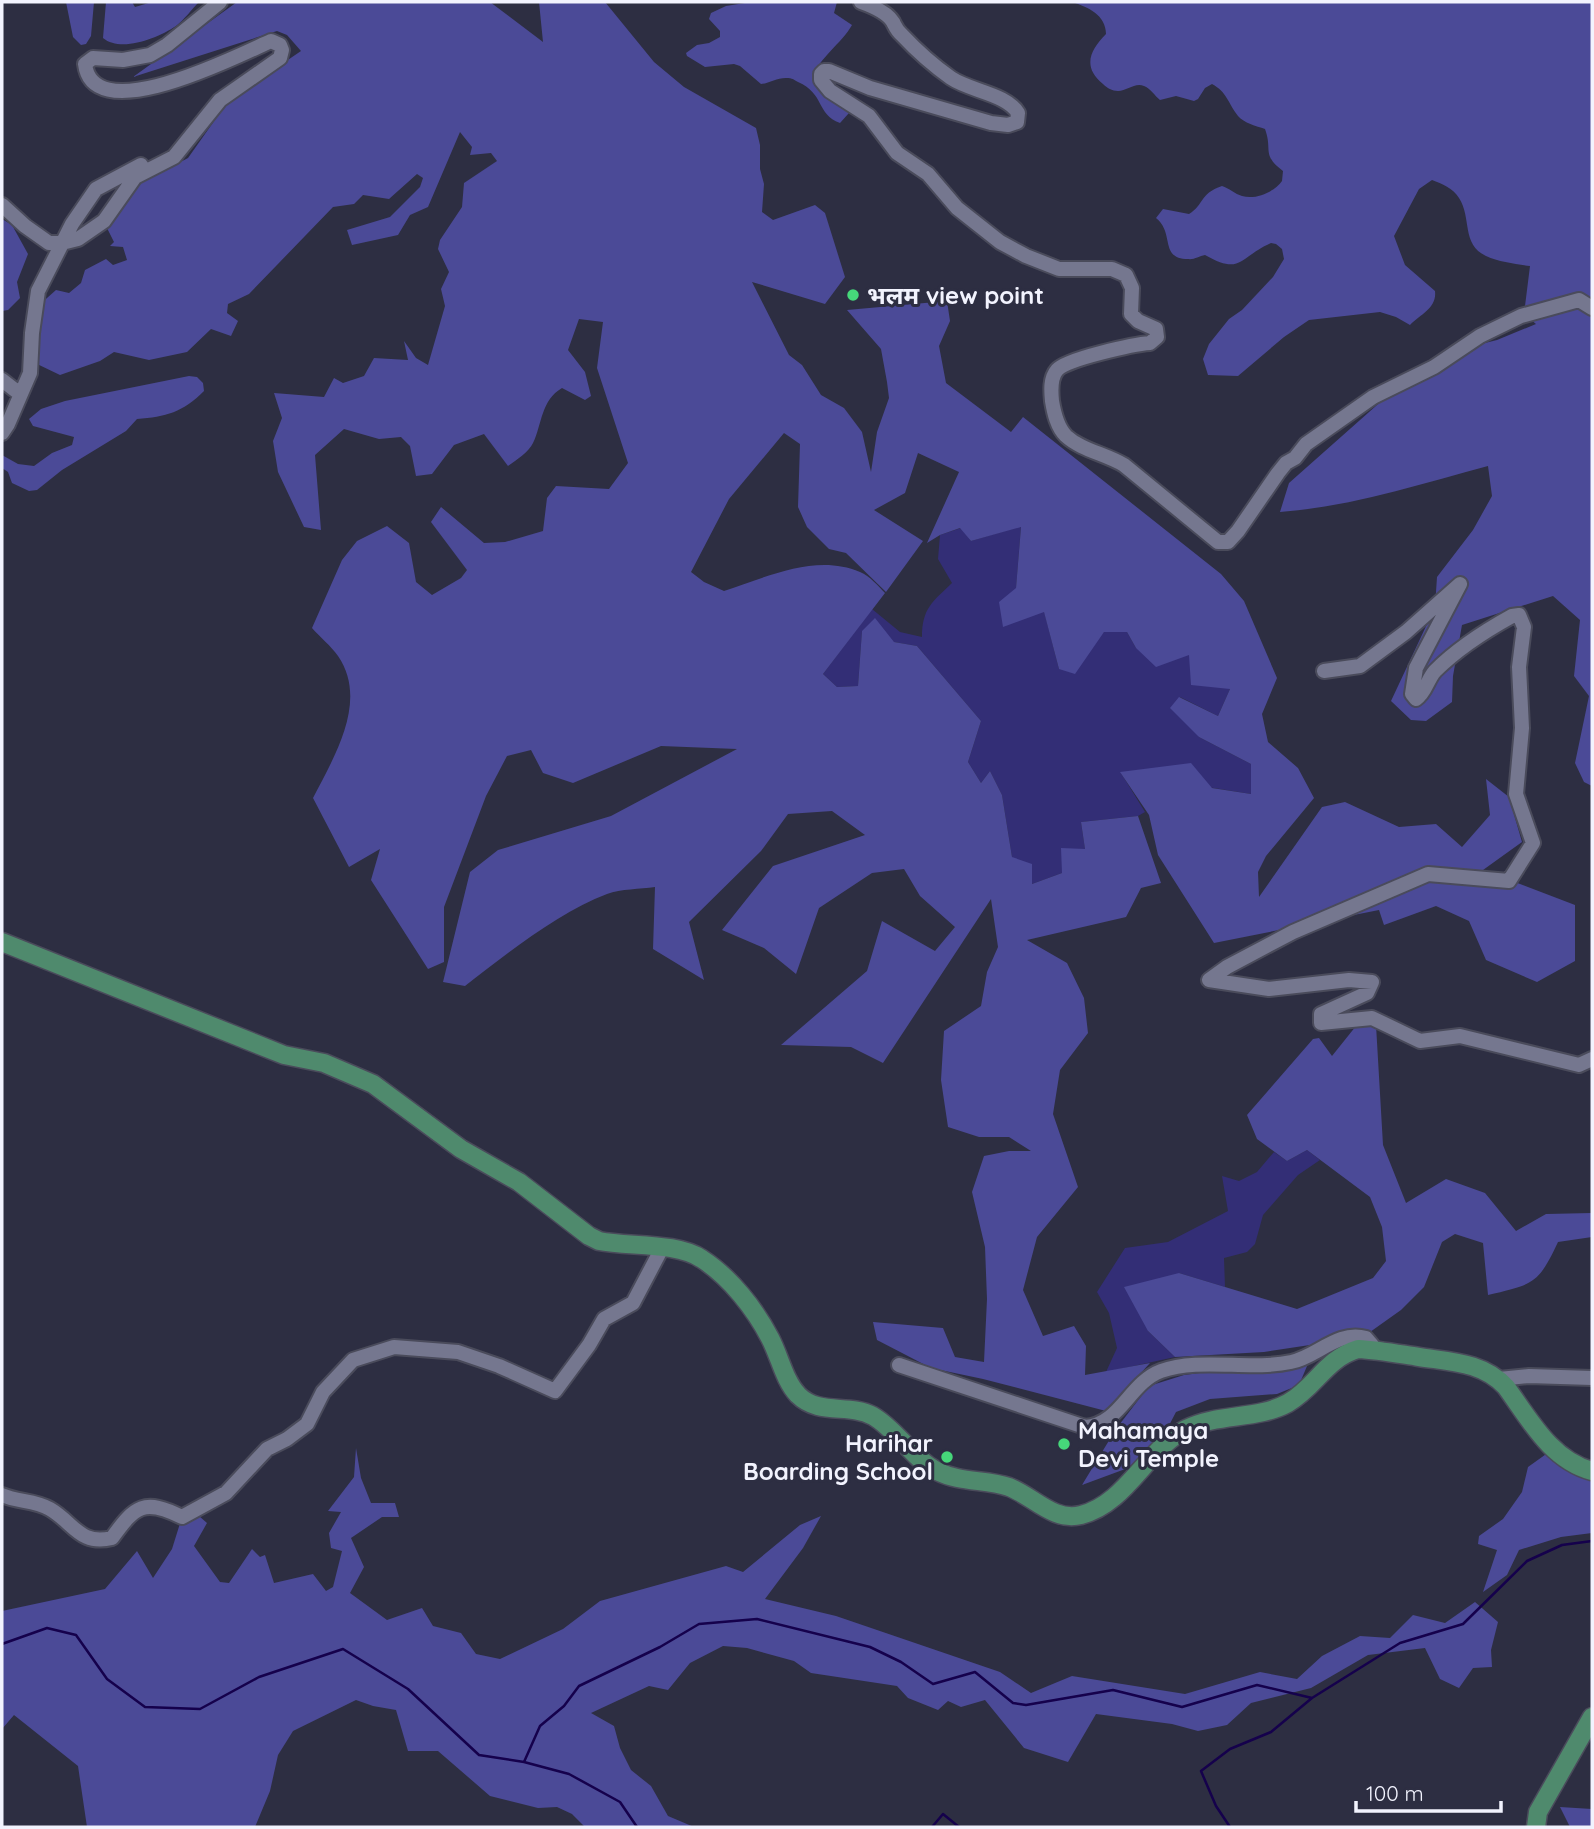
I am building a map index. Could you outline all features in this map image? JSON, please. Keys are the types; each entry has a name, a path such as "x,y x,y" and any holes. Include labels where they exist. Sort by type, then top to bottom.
{"main road":[{"path":"2,942 284,1055 346,1070 373,1084 461,1149 519,1182 589,1236 608,1242 692,1253 722,1274 751,1309 770,1337 791,1386 806,1402 815,1406 865,1412 886,1425 912,1452 936,1471 1012,1488 1062,1515 1078,1516 1093,1511 1112,1499 1152,1457 1186,1429 1208,1421 1275,1409 1299,1395 1335,1360 1359,1349 1456,1362 1475,1367 1499,1379 1548,1444 1565,1459 1592,1471"},
{"path":"1536,1827 1538,1812 1592,1717"}],"street":[{"path":"2,205 45,241 53,244 78,239 97,227 135,177 174,157 220,100 280,58 280,45 271,41 180,81 143,90 102,87 88,76 85,64 93,58 123,60 150,55 167,45 220,2"},
{"path":"861,2 878,9 892,21 895,29 905,39 950,78 968,88 1011,104 1018,113 1017,122 1008,125 991,123 870,89 829,71 821,74 824,85 869,116 897,152 928,174 957,208 1000,242 1059,269 1112,269 1126,275 1132,288 1131,314 1138,321 1156,329 1157,337 1150,343 1097,355 1057,369 1051,387 1058,422 1070,439 1124,465 1218,542 1227,542 1238,531 1278,473 1286,463 1295,458 1306,443 1373,397 1434,366 1480,336 1521,316 1579,300 1592,308"},
{"path":"2,433 30,373 38,291 81,208 96,189 165,155 174,157"},
{"path":"2,380 20,394"},
{"path":"1324,671 1360,666 1406,632 1460,584 1416,668 1412,694 1416,699 1432,674 1466,643 1512,616 1519,615 1524,627 1519,667 1522,729 1516,794 1534,844 1509,881 1428,874 1293,932 1227,967 1209,980 1269,989 1349,980 1372,982 1367,993 1321,1014 1321,1023 1372,1017 1420,1041 1460,1036 1579,1065 1592,1059"},
{"path":"2,1495 50,1508 86,1538 99,1542 112,1538 129,1515 147,1506 163,1508 182,1517 226,1493 267,1449 287,1439 307,1424 323,1392 353,1360 394,1347 458,1352 511,1370 555,1391 589,1345 604,1319 633,1303 662,1248"},
{"path":"899,1365 1085,1427 1105,1421 1116,1413 1139,1384 1162,1371 1186,1367 1291,1362 1327,1344 1353,1337 1366,1338 1372,1349"},
{"path":"1499,1379 1529,1376 1592,1378"}],"shaded area":[{"path":"66,2 94,2 91,36 86,44 81,45 73,37"},
{"path":"106,2 132,2 135,7 152,2 199,2 179,24 168,31 140,42 119,44 103,38"},
{"path":"237,2 490,2 543,42 539,2 605,2 654,62 684,87 756,128 764,184 762,212 773,220 815,205 825,213 845,277 825,304 752,282 789,355 802,365 821,395 844,408 862,432 871,472 877,432 889,398 887,382 881,349 847,310 947,301 950,321 939,346 946,383 1011,432 1023,417 1221,574 1244,601 1277,678 1262,714 1268,742 1298,768 1314,798 1266,856 1258,872 1259,897 1322,807 1345,802 1399,827 1436,824 1462,847 1490,815 1486,779 1509,797 1522,842 1483,870 1575,905 1575,961 1537,982 1486,960 1469,921 1436,906 1384,925 1379,910 1214,943 1158,855 1149,815 1120,772 1191,763 1212,788 1251,794 1251,764 1199,737 1170,708 1179,697 1218,716 1230,689 1191,685 1189,655 1156,667 1136,648 1127,632 1104,632 1075,674 1059,669 1044,612 1003,627 999,602 1016,588 1021,527 971,541 960,528 927,543 959,472 918,453 905,493 874,510 923,541 886,592 846,553 829,549 807,527 798,507 800,444 784,433 729,499 691,572 704,582 724,591 774,574 809,566 843,567 860,572 874,581 885,593 823,674 837,687 858,686 862,631 875,618 894,642 917,646 981,721 968,762 981,783 990,771 1002,795 1012,857 1032,864 1032,884 1062,873 1061,848 1085,849 1081,822 1138,816 1161,883 1141,888 1126,917 1027,940 1067,963 1084,998 1088,1033 1060,1070 1053,1114 1078,1187 1037,1237 1023,1290 1043,1336 1074,1326 1086,1346 1085,1375 1150,1363 1106,1411 931,1368 877,1340 873,1322 943,1328 955,1357 984,1362 987,1299 985,1247 972,1192 984,1156 1009,1151 1031,1151 1009,1137 979,1137 948,1127 941,1080 944,1031 981,1006 987,972 998,947 991,899 883,1063 851,1047 781,1045 867,971 882,921 935,951 955,927 920,896 904,869 872,873 819,908 796,974 764,948 722,930 773,866 865,835 832,811 788,814 761,851 689,922 704,980 653,949 655,887 612,892 589,902 533,935 465,986 443,982 470,872 498,850 611,816 737,749 661,746 573,783 543,773 531,750 507,756 486,796 444,907 444,962 428,969 371,880 380,849 349,867 313,798 345,728 350,691 347,673 338,656 312,628 342,560 357,541 387,526 409,543 416,582 432,595 461,578 467,570 431,522 441,507 484,543 505,542 543,531 547,498 556,486 609,489 628,463 597,368 603,322 579,319 568,350 585,372 591,396 585,400 562,388 555,393 546,406 531,446 508,466 484,434 454,445 432,474 416,476 410,446 401,437 379,439 344,429 315,455 321,530 304,527 278,472 273,441 282,418 274,393 324,397 334,378 343,383 364,376 374,358 408,360 404,341 416,358 428,365 445,306 441,289 449,272 438,249 440,240 462,207 464,183 497,161 491,153 470,155 472,147 460,132 428,207 410,215 398,235 352,245 347,230 390,217 420,187 423,178 417,174 389,199 363,195 354,204 333,207 249,294 228,304 227,313 238,321 231,336 211,329 187,352 149,360 114,352 100,361 60,375 35,363 38,306 56,290 69,293 81,283 85,270 106,259 113,265 127,260 123,247 110,246 114,242 107,228 115,205 129,189 188,158 229,100 301,51 287,35 277,31 133,77"},
{"path":"751,2 837,2 834,13 852,25 820,64 813,77 849,113 840,123 827,114 813,92 793,79 781,78 761,84 740,66 734,64 705,67 687,56 686,53 697,45 720,37 720,31 709,19 711,13 726,6"},
{"path":"1072,2 1592,2 1592,786 1584,782 1575,763 1589,696 1574,676 1580,620 1553,596 1462,625 1453,676 1452,702 1426,721 1411,720 1391,701 1435,607 1437,577 1473,530 1492,496 1488,466 1359,500 1280,512 1289,483 1386,397 1468,354 1481,344 1536,324 1524,314 1530,266 1496,260 1478,251 1470,238 1459,198 1450,189 1432,180 1419,189 1394,236 1405,265 1435,291 1431,306 1423,314 1410,325 1380,312 1309,320 1284,337 1238,376 1208,375 1203,359 1209,344 1229,319 1242,310 1273,277 1284,259 1282,249 1271,243 1234,264 1226,264 1205,255 1192,259 1179,258 1170,250 1162,224 1156,218 1163,209 1189,214 1209,192 1222,186 1242,196 1264,194 1282,181 1283,171 1270,156 1265,129 1241,118 1224,94 1212,84 1194,101 1176,96 1160,100 1141,85 1118,91 1106,87 1096,78 1091,65 1092,52 1106,34 1103,22 1090,9"},
{"path":"2,219 12,225 28,254 17,282 20,298 8,310 2,311"},
{"path":"189,376 197,377 203,383 204,391 189,404 165,415 137,419 126,431 62,470 37,490 29,491 12,483 8,472 2,468 2,455 18,464 34,466 52,453 72,445 74,437 33,426 29,419 41,409 65,401"},
{"path":"1021,526 1016,589 1044,611 1059,669 1104,632 1127,632 1136,648 1189,655 1230,689 1218,716 1180,697 1199,737 1251,764 1251,794 1121,773 1145,812 1138,816 1081,822 1085,849 1062,873 1032,884 1012,857 1002,795 990,771 981,783 968,762 981,721 917,646 894,642 862,631 858,686 837,687 823,674 872,609 900,632 922,637 926,613 952,583 938,559 940,535 961,528 971,541"},
{"path":"1376,1025 1383,1145 1406,1203 1446,1179 1485,1193 1516,1231 1546,1214 1592,1213 1592,1237 1558,1242 1539,1275 1525,1285 1488,1295 1483,1243 1455,1234 1442,1242 1424,1287 1401,1310 1363,1337 1264,1352 1175,1357 1148,1331 1124,1287 1179,1273 1297,1309 1373,1278 1386,1261 1382,1227 1370,1197 1307,1150 1287,1161 1257,1139 1247,1115 1313,1039 1319,1038 1332,1056 1356,1026"},
{"path":"1307,1150 1320,1160 1298,1175 1263,1215 1255,1244 1247,1252 1224,1258 1225,1287 1179,1273 1148,1331 1175,1357 1106,1372 1117,1348 1109,1313 1097,1292 1125,1248 1168,1242 1228,1211 1222,1176 1239,1181 1257,1172 1274,1152 1287,1161"},
{"path":"1310,1359 1299,1385 1277,1394 1210,1399 1176,1412 1164,1435 1128,1468 1082,1485 1116,1429 1149,1386 1184,1375"},
{"path":"356,1448 361,1478 371,1503 395,1503 399,1517 382,1517 351,1538 364,1567 350,1593 387,1620 422,1608 433,1626 461,1633 476,1654 500,1659 563,1629 600,1601 726,1566 743,1572 800,1525 821,1516 803,1548 765,1599 836,1616 1000,1672 1031,1693 1072,1676 1185,1694 1260,1672 1297,1679 1322,1656 1360,1636 1390,1638 1413,1615 1445,1623 1475,1602 1498,1622 1491,1650 1492,1667 1473,1668 1459,1688 1440,1679 1425,1648 1368,1655 1311,1688 1251,1703 1227,1725 1198,1731 1172,1724 1096,1714 1068,1762 1024,1748 985,1700 961,1707 948,1701 938,1710 908,1698 897,1686 811,1673 794,1661 747,1648 723,1646 690,1663 668,1690 649,1686 591,1713 614,1726 620,1748 631,1770 651,1786 668,1816 694,1827 585,1827 572,1814 557,1807 538,1808 490,1796 438,1751 408,1751 396,1710 356,1700 293,1731 278,1755 270,1791 255,1827 87,1827 78,1766 14,1715 2,1729 2,1611 105,1589 137,1551 153,1578 172,1549 182,1517 199,1516 207,1523 194,1546 220,1582 229,1583 252,1549 260,1557 265,1555 274,1583 313,1574 326,1591 333,1587 342,1551 331,1548 329,1533 341,1512 328,1511 354,1477"},
{"path":"1549,1452 1592,1475 1592,1533 1561,1537 1519,1550 1507,1575 1483,1592 1497,1550 1478,1544 1479,1536 1503,1519 1522,1492 1528,1467"},
{"path":"1560,1807 1592,1809 1592,1827 1570,1827"}],"waterway":[{"path":"2,1644 47,1628 76,1635 107,1679 145,1707 200,1709 259,1677 343,1649 408,1689 479,1755 524,1762 540,1726 564,1706 579,1686 660,1647 699,1624 757,1619 870,1647 901,1662 933,1684 975,1672 1013,1703 1026,1705 1113,1690 1182,1707 1257,1685 1312,1698 1400,1643 1463,1624 1527,1561 1562,1545 1592,1541"},
{"path":"1230,1827 1216,1806 1201,1771 1230,1749 1271,1732 1312,1698"},
{"path":"524,1762 569,1774 620,1802 637,1827"},
{"path":"932,1827 943,1814 959,1827"}],"place":[{"name":"भलम view point","path":"853,295"},
{"name":"Mahamaya Devi Temple","path":"1064,1444"},
{"name":"Harihar Boarding School","path":"947,1457"}]}
